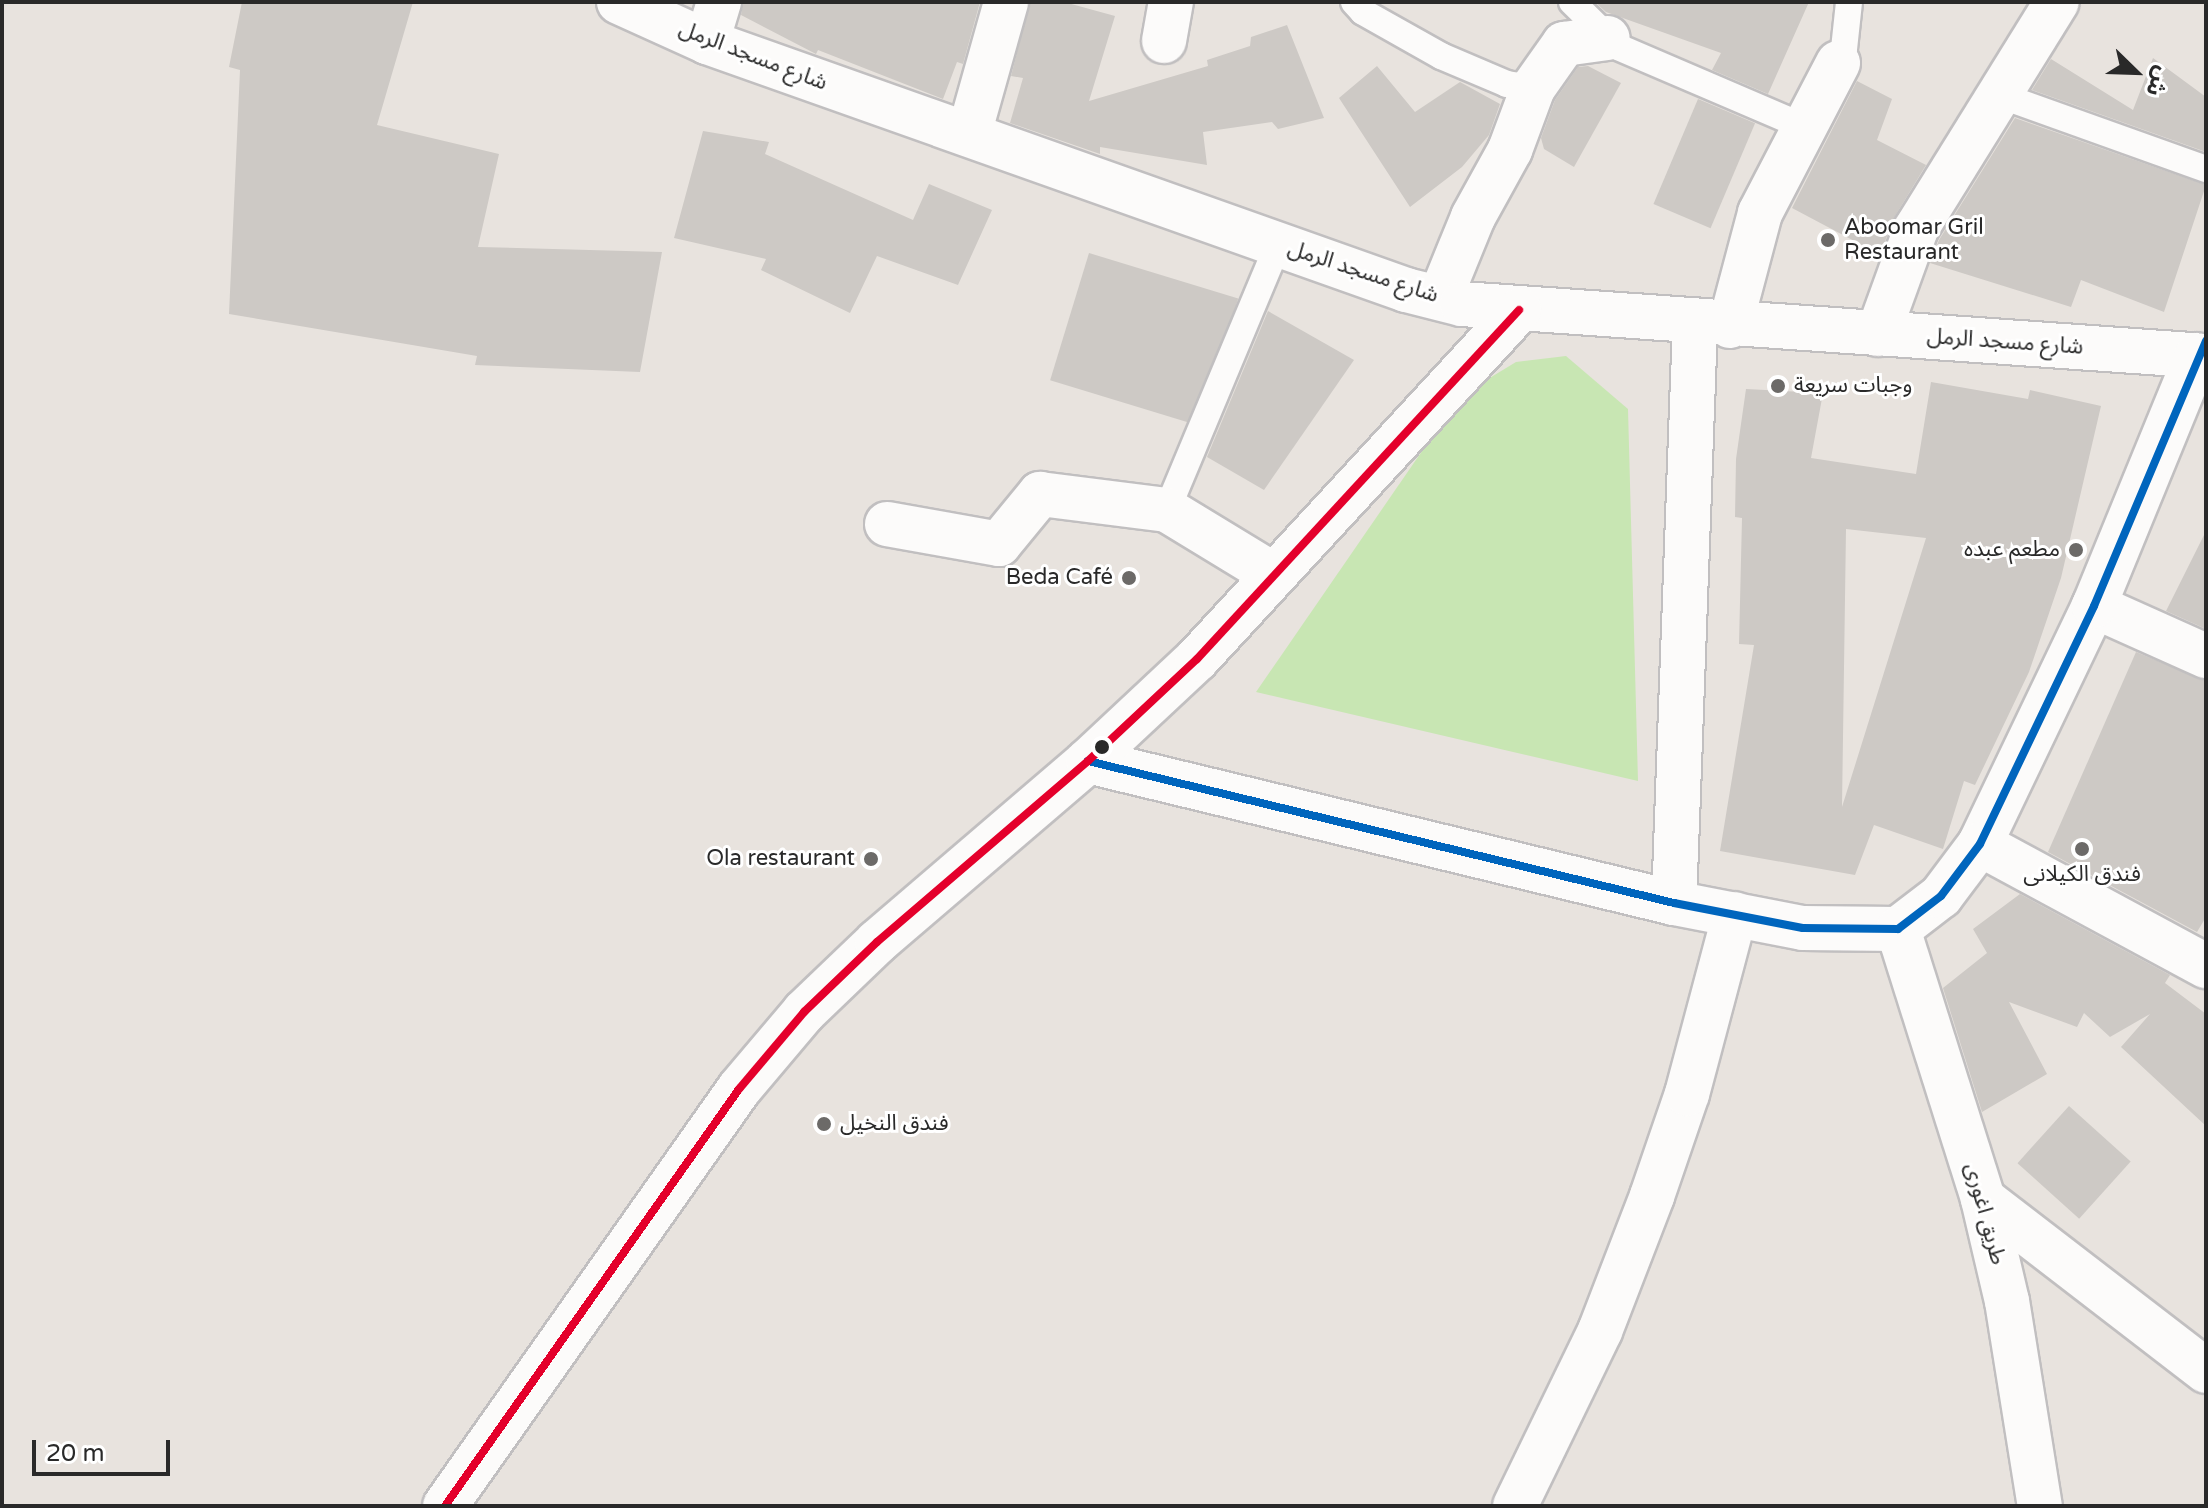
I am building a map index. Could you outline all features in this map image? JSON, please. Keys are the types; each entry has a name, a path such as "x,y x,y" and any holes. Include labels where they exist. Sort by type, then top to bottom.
{"street":[{"name":"شارع مسجد الرمل","path":"619,2 713,22 969,134 1440,298 1519,310 1712,325 2204,351"},
{"path":"969,134 1006,2"},
{"path":"1878,334 1916,229 2002,96 2057,2"},
{"path":"1440,298 1473,217 1510,150 1533,88 1564,44 1608,38"},
{"path":"1674,903 1712,325 1760,213 1807,128 1838,63"},
{"path":"445,1506 739,1089 795,1023 877,942 1088,761 1197,659 1519,310"},
{"path":"1088,761 1674,903 1803,928 1898,929 1941,896 1980,844 2094,606 2204,351"},
{"path":"887,524 999,544 1040,494 1167,510 1274,575"},
{"path":"2094,606 2206,656"},
{"path":"1980,844 2206,966"},
{"path":"1515,1506 1600,1331 1652,1196 1687,1094 1735,914"},
{"name":"طريق اغورى","path":"1898,929 1983,1199 2007,1301 2040,1506"},
{"path":"1983,1199 2206,1371"}],"lane":[{"path":"1354,2 1363,12 1441,56 1507,84 1533,88"},
{"path":"1572,2 1608,38 1693,82 1807,128"},
{"path":"1838,63 1844,49 1849,2"},
{"path":"2002,96 2206,169"},
{"path":"1167,510 1278,244"}],"green space":[{"path":"1566,356 1628,409 1638,781 1256,692 1460,396 1516,362"}],"building":[{"path":"242,2 413,2 377,125 499,154 478,247 662,252 640,372 475,365 477,356 229,314 240,70 229,67"},
{"path":"743,2 980,2 963,64 957,62 943,99 818,50 816,54 741,15"},
{"path":"1030,2 1064,2 1115,16 1089,101 1208,66 1207,60 1250,46 1251,37 1287,25 1324,118 1278,129 1272,122 1203,132 1207,165 1100,147 1100,154 1010,123 1023,78 1011,76"},
{"path":"1595,2 1809,2 1768,94 1712,70 1721,53 1606,12"},
{"path":"2153,58 2206,97 2206,152 2032,90 2051,59 2133,110"},
{"path":"1377,66 1415,112 1460,82 1500,104 1489,135 1462,167 1410,207 1339,98"},
{"path":"1588,66 1621,83 1574,167 1544,149 1541,138 1555,100 1578,67"},
{"path":"1857,81 1892,99 1877,140 1926,165 1895,216 1882,249 1875,252 1792,208"},
{"path":"1698,99 1755,123 1711,228 1653,204"},
{"path":"2015,118 2206,185 2164,312 2081,280 2071,307 1930,263 1939,240"},
{"path":"703,131 769,142 765,154 913,220 929,184 992,210 958,285 877,256 850,313 761,270 766,259 674,238"},
{"path":"1089,253 1238,299 1199,426 1050,380"},
{"path":"1268,311 1354,360 1264,490 1207,457"},
{"path":"1931,382 2028,399 2030,390 2101,406 2061,578 2029,672 1975,785 1964,781 1943,849 1874,825 1855,875 1720,851 1754,645 1739,644 1742,518 1735,517 1736,459 1746,389 1823,393 1811,458 1916,474","holes":["1846,529 1926,538 1842,807"]},
{"path":"2206,531 2206,629 2166,611"},
{"path":"2136,652 2206,681 2206,917 2197,932 2048,852"},
{"path":"2020,894 2170,975 2165,983 2206,1014 2206,1126 2121,1047 2150,1014 2110,1037 2084,1013 2077,1027 2009,1002 2047,1074 1982,1112 1943,988 1987,953 1973,929"},
{"path":"2069,1106 2131,1162 2079,1219 2017,1163"}],"transit line":[{"path":"445,1506 739,1089 804,1012 877,942 1088,761 1197,659 1519,310"},
{"path":"1088,761 1674,903 1803,928 1898,929 1941,896 1980,844 2094,606 2206,341"}],"place":[{"name":"Aboomar Gril Restaurant","path":"1828,240"},
{"name":"وجبات سريعة","path":"1778,386"},
{"name":"مطعم عبده","path":"2076,550"},
{"name":"Beda Café","path":"1129,578"},
{"name":"فندق الكيلانى","path":"2082,849"},
{"name":"Ola restaurant","path":"871,859"},
{"name":"فندق النخيل","path":"824,1124"}]}
